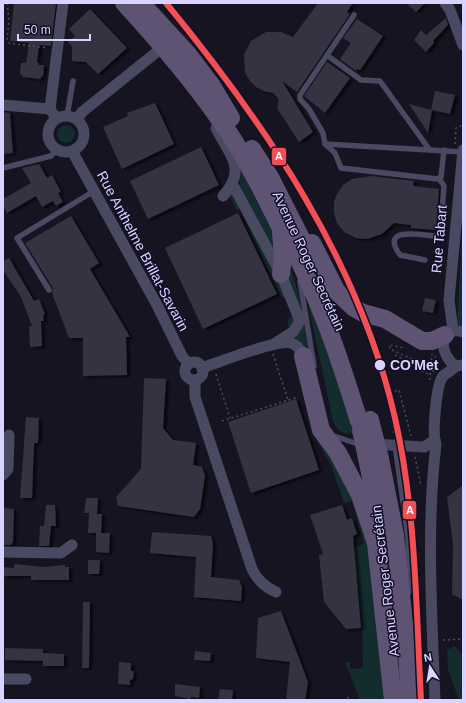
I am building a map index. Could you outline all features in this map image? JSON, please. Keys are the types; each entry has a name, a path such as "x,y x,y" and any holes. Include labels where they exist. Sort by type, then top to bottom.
{"main road":[{"name":"Avenue Roger Secrétain","path":"124,3 169,43 212,86 277,190 342,329 364,421 395,535 406,640 410,700"},
{"name":"Avenue Roger Secrétain","path":"141,3 169,43 200,95 223,123 250,167 284,234 293,248 320,307 364,421"},
{"path":"254,151 286,197 303,225 337,292 346,302 363,313 395,324 422,341 432,341 454,333"},
{"path":"284,234 283,258 290,270"},
{"path":"308,358 321,430 338,453 360,494 376,543 395,700"},
{"name":"Avenue Roger Secrétain","path":"374,458 391,611 395,700"}],"street":[{"path":"3,105 53,114 72,118 81,123 85,134 81,145 72,152 58,150 53,146 48,135 53,114 57,49 63,3"},
{"path":"445,3 450,10 463,45"},
{"path":"72,118 82,112 169,43"},
{"name":"Avenue Roger Secrétain","path":"200,95 218,132 235,161 236,175 223,196"},
{"name":"Rue Tabart","path":"459,366 445,356 443,342 454,333 449,300 463,151"},
{"name":"Rue Anthelme Brillat-Savarin","path":"72,152 157,305 182,356 188,364"},
{"path":"232,183 290,270 300,320 293,332 273,348"},
{"path":"202,368 292,343 300,348 308,358"},
{"path":"196,363 202,368 202,376 195,380 189,380 185,373 185,368 188,364 196,363"},
{"path":"435,700 432,640 432,482 436,444 438,388 443,377 459,366"},
{"path":"195,380 195,397 252,569 259,580 269,589 276,592"},
{"path":"3,475 8,469 9,435"},
{"path":"355,442 424,447 435,440"},
{"path":"3,552 61,553 72,545"},
{"path":"3,679 26,679"}],"lane":[{"path":"354,15 328,56 300,95 300,99 309,109 323,133 325,144 335,153 342,168 439,178"},
{"path":"328,56 361,80 380,81 429,149"},
{"path":"72,118 73,81"},
{"path":"325,144 413,150 429,149 463,151"},
{"path":"3,168 51,156 58,150"},
{"path":"439,178 441,177 444,150"},
{"path":"425,260 400,255 395,245 395,240 397,236 403,233 435,236 440,234 444,186 439,178"},
{"path":"49,290 17,238 94,191"},
{"path":"290,270 305,306 308,358 316,375"},
{"path":"327,427 335,438 355,442"},
{"path":"395,445 408,537 409,587 406,640"}],"path":[{"path":"7,3 10,20 7,40 9,43 57,49"},
{"path":"395,355 410,362 412,359 390,349 389,345 410,349"},
{"path":"273,348 288,400"},
{"path":"429,383 432,352 435,353"},
{"path":"214,368 230,418"},
{"path":"417,369 430,376"},
{"path":"385,393 399,390 412,441"},
{"path":"222,421 302,396"},
{"path":"391,416 391,423"},
{"path":"415,455 421,485"},
{"path":"432,640 463,639"},
{"path":"348,697 351,700"}],"green space":[{"path":"66,125 72,128 75,134 72,140 66,143 60,140 57,134 60,128"},
{"path":"241,169 246,175 250,189 277,240 279,261 240,186"},
{"path":"232,191 286,294 295,320 289,329 287,320 293,315 285,298 281,296 240,209 237,211 229,195"},
{"path":"463,211 463,329 457,327"},
{"path":"288,260 300,299 309,356 307,357 303,344 296,340 295,336 301,330 303,325 288,283"},
{"path":"304,285 335,362 354,433 347,434 341,432 338,430 333,421"},
{"path":"321,437 330,449 374,545 385,700 360,700 345,662 350,662 350,669 363,668 362,628 353,547 364,544 352,501 344,503 332,467 316,438"},
{"path":"455,646 463,656 463,700 459,700 448,670 447,650"}],"building":[{"path":"14,3 56,3 51,46 39,45 37,62 39,65 44,65 43,77 41,76 41,79 22,77 22,74 20,74 21,63 26,63 29,43 10,41"},
{"path":"318,3 353,3 347,12 350,14 297,92 282,81 313,132 299,142 277,108 279,99 273,93 256,87 250,81 245,73 244,55 251,41 266,32 281,32 293,37"},
{"path":"406,3 425,3 416,12"},
{"path":"90,9 127,48 98,74 86,62 72,61 72,47 68,42 75,36 69,29"},
{"path":"446,18 448,25 433,41 434,43 426,52 414,40 421,30 426,35"},
{"path":"357,19 383,36 360,70 357,69 356,71 340,59 351,43 343,38"},
{"path":"327,62 350,78 325,113 304,96"},
{"path":"435,91 455,95 450,114 432,110 428,133 409,104 431,110"},
{"path":"155,103 174,144 122,169 103,127 128,116 127,113"},
{"path":"3,112 10,113 13,153 3,154"},
{"path":"201,147 219,185 148,219 130,181"},
{"path":"39,164 47,178 52,175 61,192 58,193 63,202 56,206 53,201 42,207 36,196 7,213 3,206 3,199 31,183 22,168"},
{"path":"371,176 414,181 413,186 439,189 436,230 411,228 411,225 394,223 382,234 367,239 356,238 344,232 337,223 334,213 334,202 337,194 343,185 352,179"},
{"path":"238,213 277,294 203,329 165,248"},
{"path":"71,216 99,263 90,269 130,337 126,337 127,375 83,376 83,338 69,338 52,293 53,288 25,243"},
{"path":"9,258 34,301 39,299 45,314 43,315 44,321 41,321 42,346 30,347 29,327 32,326 21,297 3,270 3,261"},
{"path":"425,298 436,300 433,313 422,311"},
{"path":"144,378 166,379 163,428 173,440 196,443 193,465 202,467 205,476 200,509 194,517 118,506 116,497 141,469"},
{"path":"296,399 319,470 251,493 228,422"},
{"path":"26,417 39,418 38,443 34,443 32,498 20,498"},
{"path":"463,485 463,600 452,594 453,545 447,497"},
{"path":"86,498 98,498 97,514 102,514 101,533 88,533 89,513 84,513"},
{"path":"46,505 55,505 56,526 51,526 49,546 39,546 40,526 44,526"},
{"path":"342,505 347,520 352,518 357,534 353,536 361,628 346,629 324,602 319,555 323,554 310,515"},
{"path":"3,508 14,509 13,543 11,545 3,545"},
{"path":"152,532 211,536 213,544 211,577 239,580 242,587 241,601 194,597 196,557 150,553"},
{"path":"96,533 110,533 109,553 96,552"},
{"path":"88,560 100,560 99,574 88,574"},
{"path":"14,564 43,567 65,565 65,567 69,567 69,580 31,580 31,576 3,576 3,567 14,568"},
{"path":"83,602 90,602 89,668 82,668"},
{"path":"281,611 308,682 305,700 286,700 290,662 256,658 258,618"},
{"path":"5,648 43,649 43,653 64,654 64,666 43,666 43,661 5,660"},
{"path":"195,651 211,653 210,661 194,660"},
{"path":"119,662 131,663 131,671 134,671 133,679 130,680 130,685 118,684"},
{"path":"175,684 200,687 199,698 191,697 191,699 175,696"},
{"path":"220,689 233,690 232,700 218,700"}],"transit line":[{"name":"A","path":"166,3 239,98 273,147 305,198 333,250 358,304 379,360 395,418 407,488 414,558 421,700"}],"place":[{"name":"CO'Met","path":"380,365"}]}
